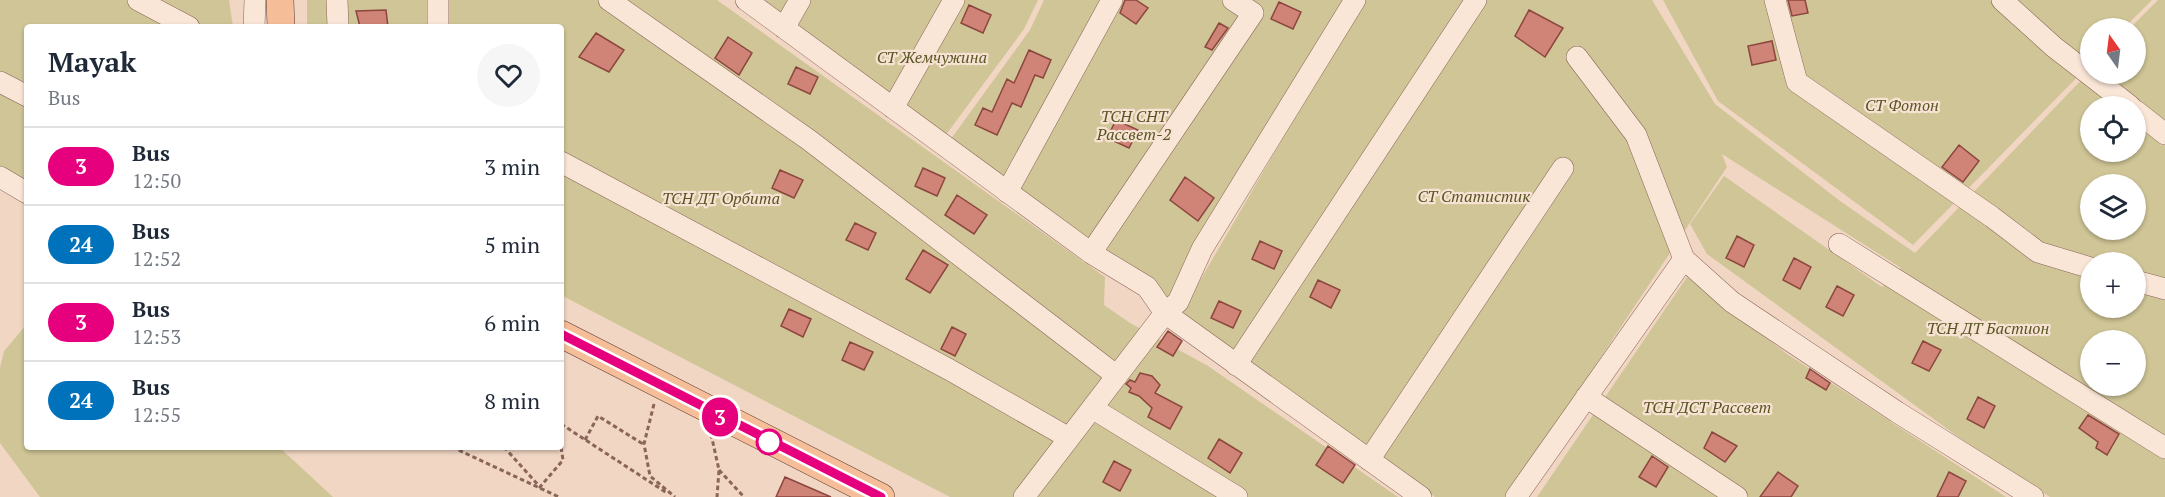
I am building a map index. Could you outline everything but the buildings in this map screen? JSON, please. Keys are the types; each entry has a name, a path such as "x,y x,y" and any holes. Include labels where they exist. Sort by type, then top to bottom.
{"main road":[{"path":"280,0 281,24"},
{"path":"564,336 881,497"}],"street":[{"path":"138,0 183,24"},
{"path":"254,24 255,0"},
{"path":"337,0 338,24"},
{"path":"438,0 438,24"},
{"path":"609,0 809,140 1117,376"},
{"path":"746,0 1091,253 1147,287 1165,312 1421,497"},
{"path":"784,28 800,0"},
{"path":"893,108 954,0"},
{"path":"1008,192 1112,0"},
{"path":"1091,253 1253,13 1233,0"},
{"path":"1023,497 1165,312 1178,302 1202,249 1355,0"},
{"path":"1236,365 1476,0"},
{"path":"1775,0 1797,82 1992,217 2038,252 2080,265"},
{"path":"2002,0 2054,47 2117,96"},
{"path":"1577,57 1636,135 1684,259 1732,302 1897,412 2034,497"},
{"path":"0,82 24,94"},
{"path":"2146,119 2165,134"},
{"path":"564,164 950,370 1069,438"},
{"path":"1369,460 1563,168"},
{"path":"0,177 24,191"},
{"path":"1839,244 2165,448"},
{"path":"1516,497 1684,259"},
{"path":"2146,283 2165,289"},
{"path":"1586,397 1737,497"},
{"path":"1092,408 1237,497"}],"path":[{"path":"656,399 644,444 650,477 674,497"},
{"path":"706,409 719,470 717,497"},
{"path":"585,440 598,416 644,444"},
{"path":"564,426 674,497"},
{"path":"458,450 559,497"},
{"path":"507,450 540,488"},
{"path":"540,488 563,460 561,450"},
{"path":"719,470 744,497"}],"green space":[{"path":"0,0 229,0 233,24 24,24 24,200 0,187"},
{"name":"ТСН ДТ Орбита","path":"307,0 717,0 1105,277 1104,305 1130,323 1208,366 1398,497 950,497 564,297 564,24 307,24"},
{"name":"СТ Жемчужина","path":"759,0 1038,0 1024,29 945,136"},
{"name":"ТСН СНТ Рассвет-2","path":"1044,0 1358,0 1168,310 948,143 1030,30"},
{"name":"СТ Статистик","path":"1363,0 1652,0 1715,104 1840,201 1915,253 2080,81 2080,84 2146,84 2146,18 2140,18 2158,0 2165,0 2165,497 2050,497 1964,441 1707,254 1690,224 1724,176 1882,287 1901,268 1722,154 1727,167 1508,497 1435,497 1180,315"},
{"name":"СТ Фотон","path":"1663,0 2152,0 2134,18 2080,18 2080,74 1913,245 1718,101"},
{"name":"ТСН ДСТ Рассвет","path":"1687,277 1787,354 2006,497 1537,497"},
{"path":"24,328 24,450 282,450 333,497 40,497 0,443 0,368 4,351"}],"bus line":[{"name":"3","path":"564,336 881,497"}],"park label":[{"name":"ТСН ДТ Бастион","path":"1988,328"}]}
